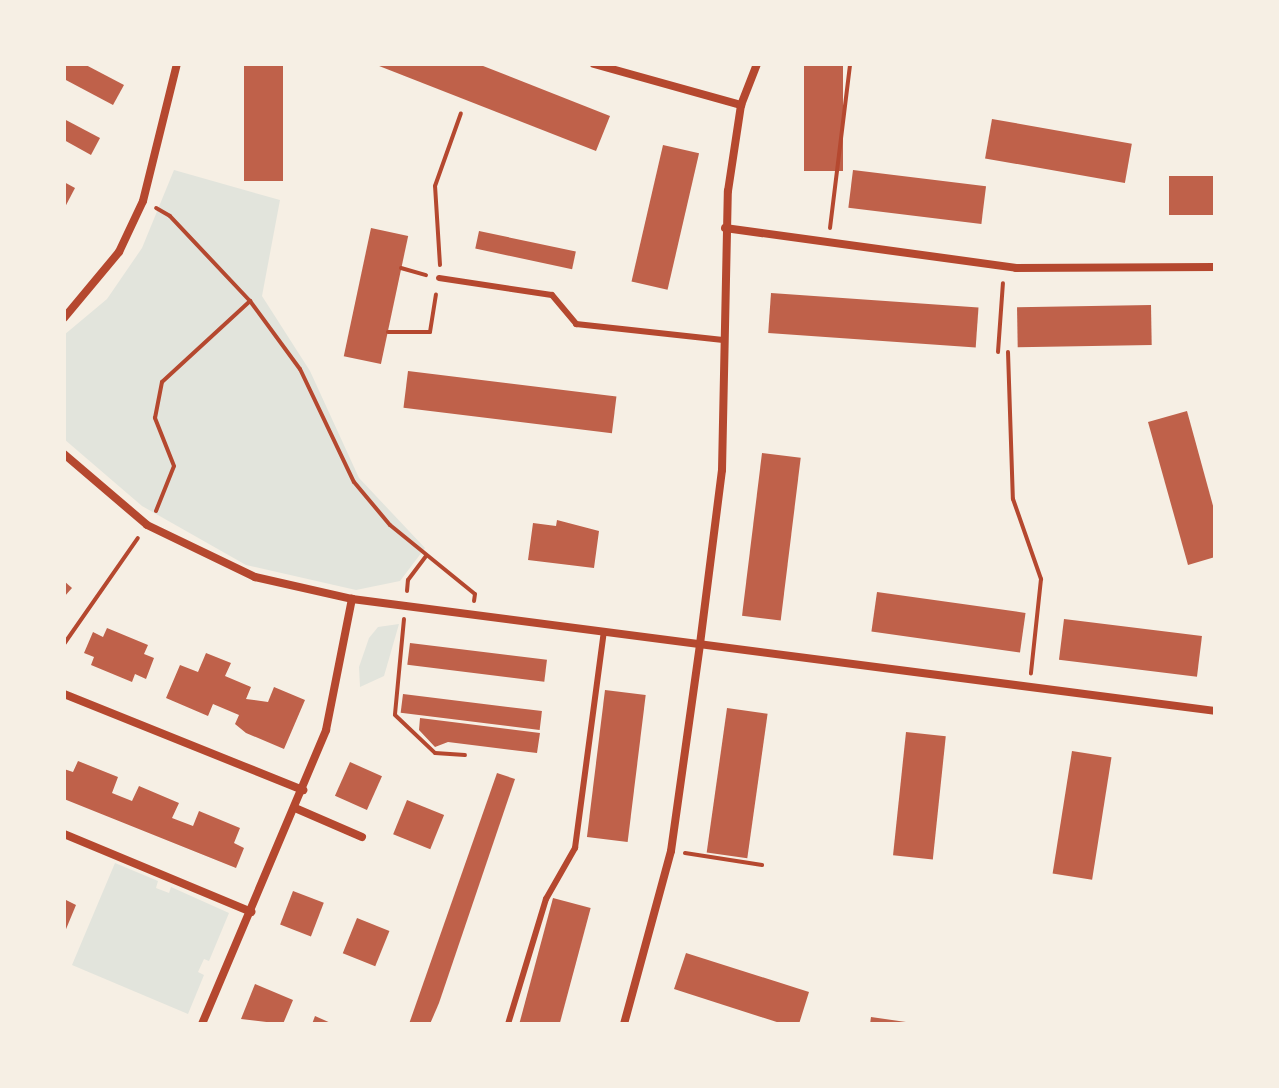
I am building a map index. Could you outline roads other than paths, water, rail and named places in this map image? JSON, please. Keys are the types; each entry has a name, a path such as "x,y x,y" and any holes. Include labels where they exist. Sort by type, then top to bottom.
{"street":[{"path":"64,318 119,252 143,201 177,64"},
{"path":"594,64 741,105"},
{"path":"637,1024 625,1022 671,851 722,470 725,228 741,105 757,64"},
{"path":"725,228 1004,266 1091,271 1215,267"},
{"path":"64,454 147,525 255,577 352,599 1215,711"},
{"path":"202,1024 326,730 352,599"},
{"path":"64,694 303,790"},
{"path":"295,808 362,837"},
{"path":"64,834 251,912"}],"lane":[{"path":"439,278 552,295 576,324 723,340"},
{"path":"508,1024 546,899 575,848 604,632"}]}
